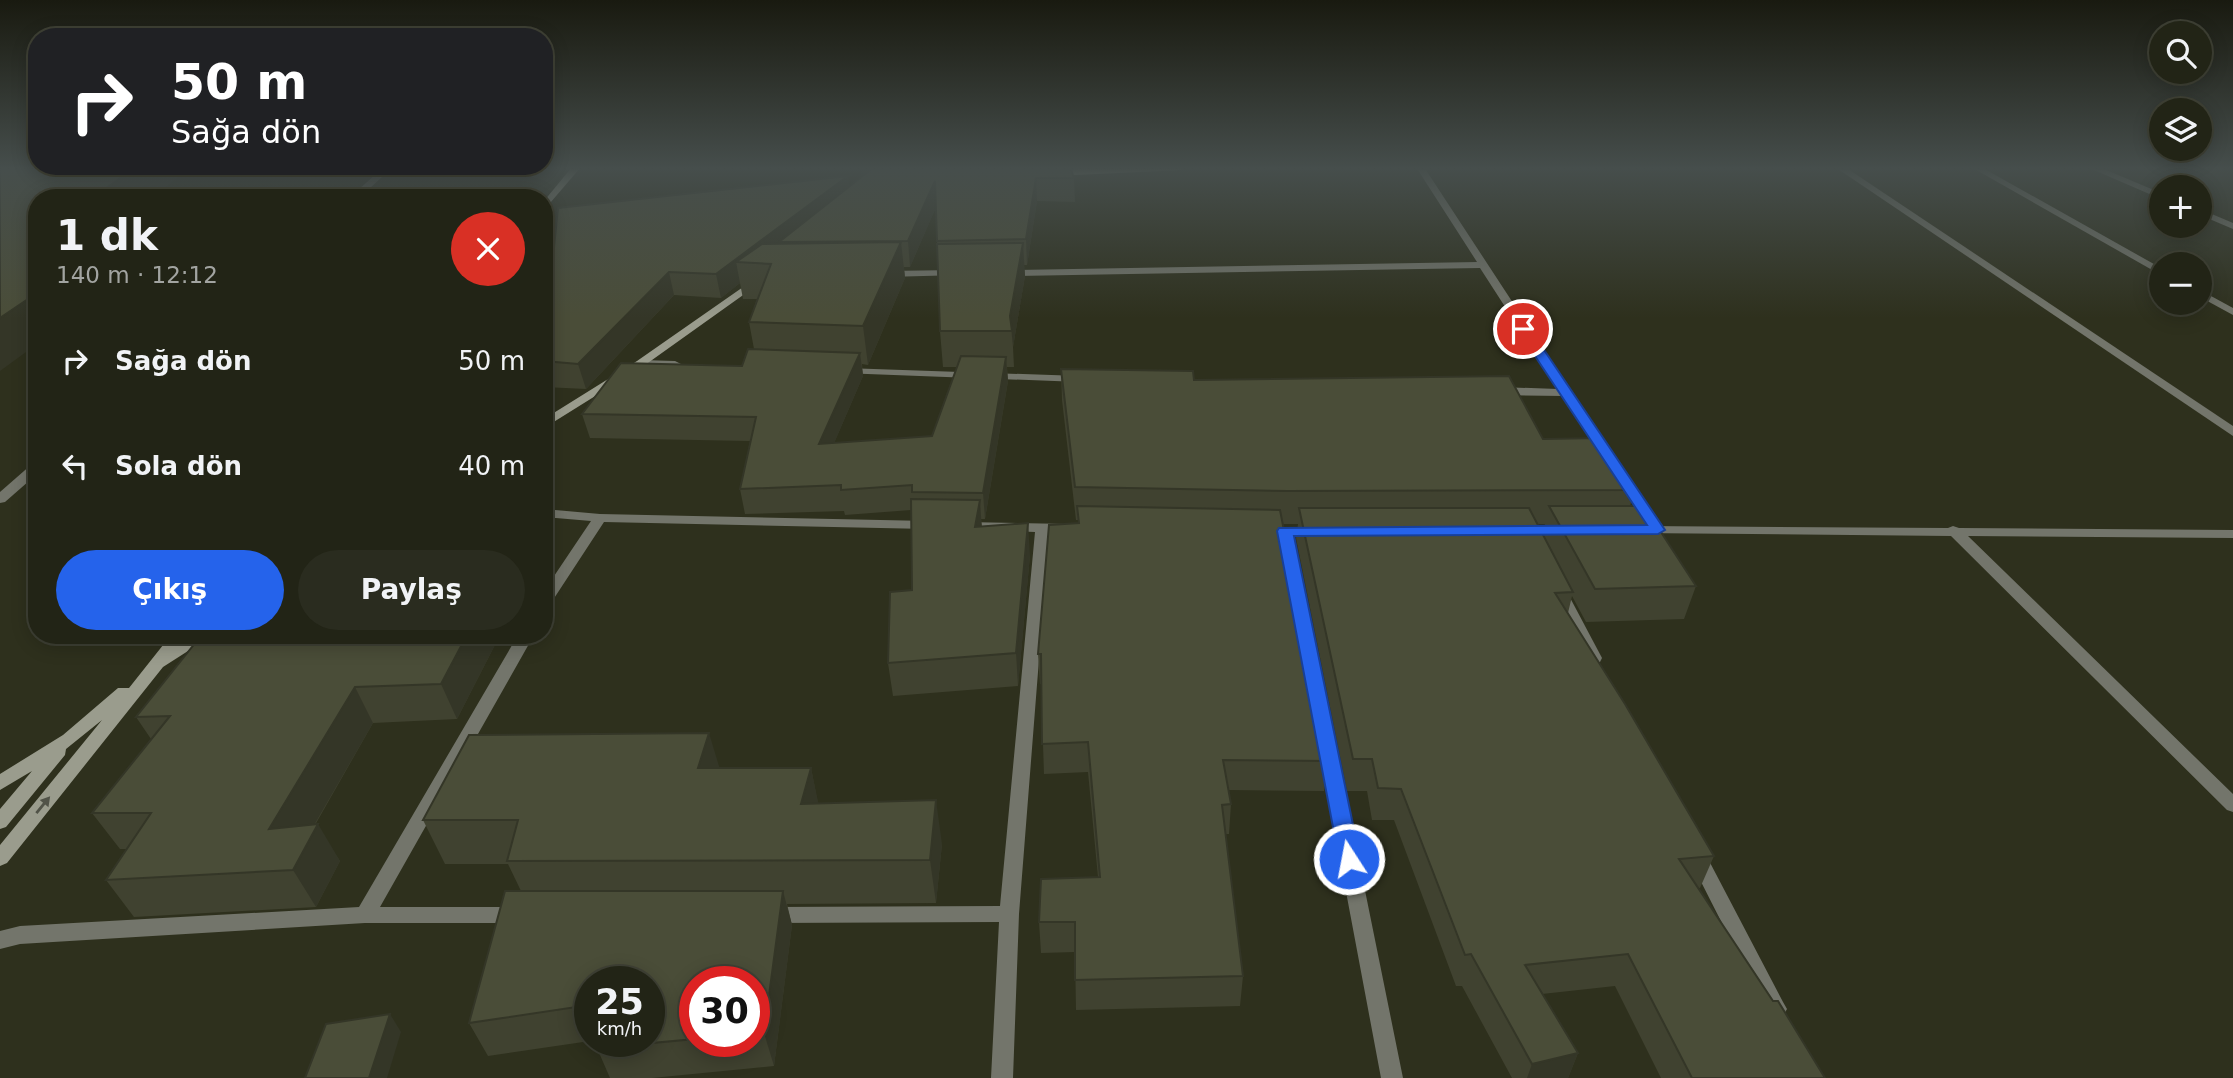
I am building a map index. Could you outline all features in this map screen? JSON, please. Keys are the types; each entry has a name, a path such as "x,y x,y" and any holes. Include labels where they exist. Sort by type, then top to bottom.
{"main road":[{"path":"553,418 641,363 766,274"},
{"path":"0,858 172,644"},
{"path":"0,783 69,739 149,671 191,644"},
{"path":"0,822 69,739"}],"street":[{"path":"1452,217 1611,461"},
{"path":"1914,217 2233,432"},
{"path":"2064,217 2149,265"},
{"path":"2213,217 2233,226"},
{"path":"1003,273 1482,265"},
{"path":"877,274 975,273"},
{"path":"2212,300 2233,312"},
{"path":"641,363 683,365"},
{"path":"835,370 1098,379"},
{"path":"1483,391 1565,393"},
{"path":"1619,473 1658,530"},
{"path":"0,499 28,475"},
{"path":"553,514 600,518 1082,528"},
{"path":"553,589 600,518"},
{"path":"1002,1078 1009,914 1042,527"},
{"path":"1632,530 1953,530 2233,534"},
{"path":"1953,530 2233,805"},
{"path":"1244,531 1326,531"},
{"path":"1285,531 1392,1078"},
{"path":"1548,569 1600,668"},
{"path":"365,915 521,644"},
{"path":"1690,842 1786,1028"},
{"path":"749,915 1009,914"},
{"path":"0,940 20,935 365,915 530,915"}],"building":[{"path":"0,217 28,217 28,299 0,318"},
{"path":"557,217 792,217 716,274 669,272 578,364 553,362 553,257"},
{"path":"810,217 919,217 908,241 779,242"},
{"path":"936,217 1030,217 1026,239 937,241"},
{"path":"901,242 863,326 749,322 771,264 736,262 762,244"},
{"path":"1023,243 1010,316 1012,331 940,331 937,244"},
{"path":"748,349 860,353 819,444 932,436 961,356 1006,357 983,493 912,492 912,485 841,490 841,485 740,489 756,417 582,414 621,363 742,366"},
{"path":"1061,369 1193,371 1194,380 1509,376 1543,439 1601,438 1635,490 1288,491 1075,487"},
{"path":"911,499 980,500 975,527 1028,523 1016,653 888,663 890,592 912,590"},
{"path":"1077,506 1280,510 1329,761 1223,760 1231,804 1222,805 1243,976 1075,980 1075,922 1039,922 1041,879 1100,877 1088,742 1042,744 1041,654 1038,654 1049,525 1079,523"},
{"path":"1549,506 1644,506 1696,586 1595,589"},
{"path":"1299,508 1529,508 1573,592 1555,593 1625,704 1714,856 1679,859 1773,1001 1778,1001 1825,1078 1692,1078 1628,954 1525,965 1578,1053 1532,1064 1471,954 1465,955 1401,789 1378,788 1372,759 1353,759"},
{"path":"194,644 462,644 441,684 355,687 269,829 318,824 293,870 106,880 151,813 92,813 170,716 136,717"},
{"path":"709,733 698,768 811,768 801,804 936,800 930,860 507,861 518,820 423,820 469,735"},
{"path":"505,891 783,891 770,988 770,966 679,966 679,1040 665,1042 665,966 574,966 574,1007 469,1023"},
{"path":"390,1014 369,1078 305,1078 326,1024"}],"route":[{"path":"1349,859 1285,531 1658,530 1523,329"}]}
